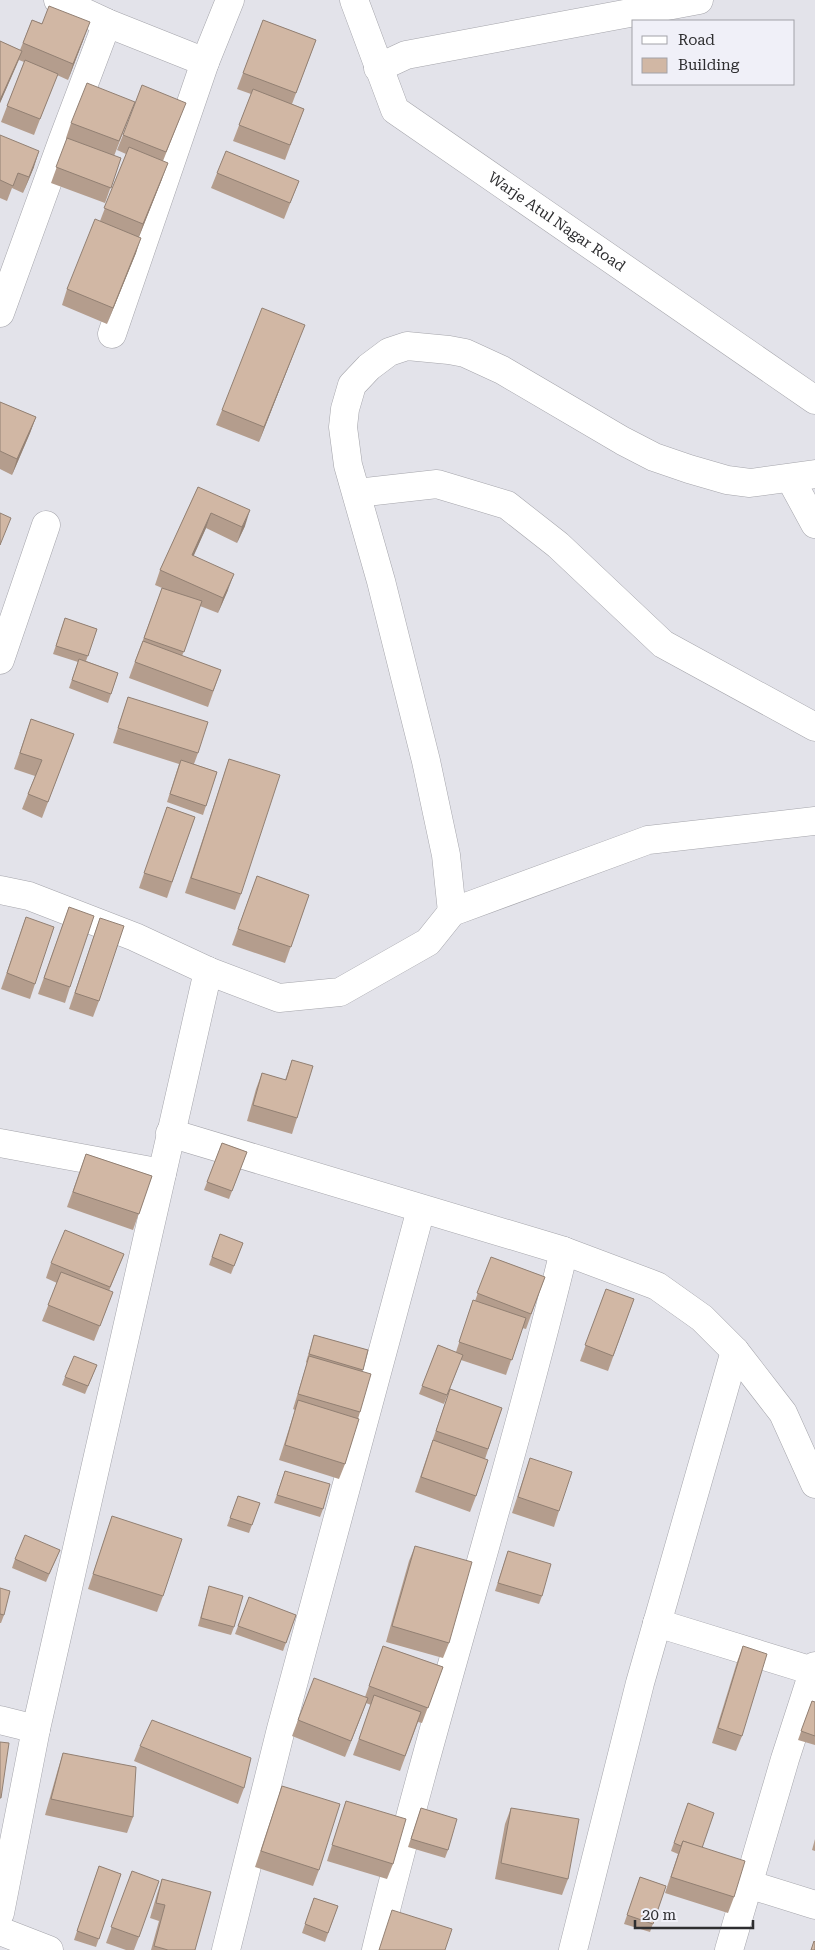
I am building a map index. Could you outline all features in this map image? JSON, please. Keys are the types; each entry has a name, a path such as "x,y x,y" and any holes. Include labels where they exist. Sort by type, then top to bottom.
{"street":[{"path":"58,0 107,23 205,62"},
{"path":"112,334 205,62 230,0"},
{"name":"Warje Atul Nagar Road","path":"354,0 395,110 815,400"},
{"path":"378,68 406,55 699,0"},
{"path":"0,313 107,23"},
{"path":"452,912 446,855 428,771 357,493 348,465 343,427 345,409 352,385 369,367 389,352 407,346 465,353 502,370 622,441 654,456 689,469 727,480 750,483 802,476 815,524"},
{"path":"357,493 437,484 507,505 558,545 663,644 815,726"},
{"path":"0,660 46,526"},
{"path":"0,890 29,896 109,927 208,970 279,998 340,992 428,942 452,912 648,840 815,821"},
{"path":"0,1913 36,1729 208,970"},
{"path":"170,1133 564,1251 658,1286 702,1318 735,1351 783,1413 815,1484"},
{"path":"0,1143 162,1173"},
{"path":"226,1950 284,1719 421,1209"},
{"path":"376,1950 402,1847 539,1354 564,1251"},
{"path":"573,1950 640,1683 735,1351"},
{"path":"657,1623 814,1669 729,1950"},
{"path":"0,1720 36,1729"},
{"path":"748,1884 815,1905"},
{"path":"0,1931 49,1950"}],"building":[{"path":"49,6 90,22 73,64 23,43 32,20 42,24"},
{"path":"263,20 316,40 296,93 243,73"},
{"path":"0,41 22,51 0,100"},
{"path":"25,60 58,74 40,119 7,106"},
{"path":"87,83 135,102 119,141 71,123"},
{"path":"142,85 186,103 166,152 123,135"},
{"path":"253,89 304,109 290,145 239,125"},
{"path":"0,135 39,151 29,177 18,173 13,186 0,180"},
{"path":"67,138 121,158 111,188 56,167"},
{"path":"129,147 168,163 143,224 104,208"},
{"path":"226,151 299,181 290,203 217,173"},
{"path":"95,219 141,238 113,308 67,289"},
{"path":"262,308 305,325 264,427 222,410"},
{"path":"0,402 36,417 17,459 0,451"},
{"path":"198,487 250,510 242,527 211,513 192,555 234,574 223,598 160,570"},
{"path":"0,513 11,518 0,545"},
{"path":"162,588 202,601 184,652 144,638"},
{"path":"65,618 97,629 88,656 56,646"},
{"path":"143,641 221,670 213,691 135,662"},
{"path":"79,659 118,673 111,694 72,680"},
{"path":"128,697 208,722 198,753 118,728"},
{"path":"31,719 74,734 48,802 28,794 42,760 20,753"},
{"path":"229,759 280,775 241,894 191,878"},
{"path":"181,760 217,772 206,806 170,794"},
{"path":"167,807 195,817 172,882 144,873"},
{"path":"257,876 309,895 291,947 238,929"},
{"path":"69,907 94,916 70,987 44,978"},
{"path":"26,917 54,927 35,984 7,973"},
{"path":"100,918 124,926 99,1001 75,993"},
{"path":"292,1060 313,1066 297,1118 253,1105 262,1073 286,1080"},
{"path":"222,1143 247,1152 232,1191 207,1182"},
{"path":"86,1154 152,1176 139,1214 73,1192"},
{"path":"65,1230 124,1254 110,1287 51,1263"},
{"path":"220,1234 243,1243 234,1266 212,1257"},
{"path":"491,1257 545,1277 531,1314 477,1293"},
{"path":"61,1272 113,1292 100,1326 48,1305"},
{"path":"606,1289 634,1299 613,1356 585,1345"},
{"path":"473,1300 526,1318 512,1360 459,1342"},
{"path":"314,1335 368,1350 363,1370 309,1354"},
{"path":"438,1345 463,1355 447,1395 422,1386"},
{"path":"74,1356 97,1365 88,1386 65,1377"},
{"path":"309,1356 371,1374 360,1412 298,1394"},
{"path":"450,1389 502,1408 488,1449 436,1431"},
{"path":"298,1400 359,1419 345,1464 285,1445"},
{"path":"433,1440 488,1460 476,1496 421,1477"},
{"path":"530,1458 572,1472 559,1511 518,1497"},
{"path":"285,1471 330,1484 323,1509 277,1495"},
{"path":"238,1496 260,1503 252,1525 230,1518"},
{"path":"112,1516 182,1539 163,1596 93,1574"},
{"path":"25,1535 60,1550 49,1574 15,1559"},
{"path":"415,1546 472,1562 449,1643 392,1626"},
{"path":"508,1551 551,1564 542,1596 498,1583"},
{"path":"209,1586 243,1596 234,1627 201,1618"},
{"path":"0,1588 10,1591 4,1615 0,1614"},
{"path":"249,1597 296,1615 286,1643 238,1626"},
{"path":"383,1646 443,1667 428,1708 369,1686"},
{"path":"743,1646 767,1654 742,1736 718,1728"},
{"path":"314,1678 368,1698 351,1741 298,1720"},
{"path":"374,1695 421,1712 405,1756 359,1739"},
{"path":"812,1701 815,1702 815,1736 801,1731"},
{"path":"152,1720 251,1758 244,1788 140,1746"},
{"path":"0,1742 9,1743 1,1798 0,1798"},
{"path":"63,1753 136,1767 133,1817 51,1799"},
{"path":"282,1786 340,1804 319,1870 261,1851"},
{"path":"346,1801 406,1819 393,1864 332,1845"},
{"path":"688,1803 714,1813 702,1848 683,1841 681,1846 674,1843"},
{"path":"421,1808 457,1819 448,1850 411,1839"},
{"path":"511,1808 579,1819 568,1879 501,1863"},
{"path":"683,1841 745,1861 734,1897 671,1877"},
{"path":"99,1866 121,1874 99,1939 77,1931"},
{"path":"132,1871 159,1881 139,1937 111,1927"},
{"path":"640,1877 666,1886 653,1924 627,1915"},
{"path":"162,1879 211,1892 195,1950 168,1950 154,1946 165,1905 156,1903"},
{"path":"314,1898 338,1906 328,1933 305,1924"},
{"path":"392,1910 452,1929 445,1950 379,1950"},
{"path":"814,1941 815,1950 811,1950"}]}
